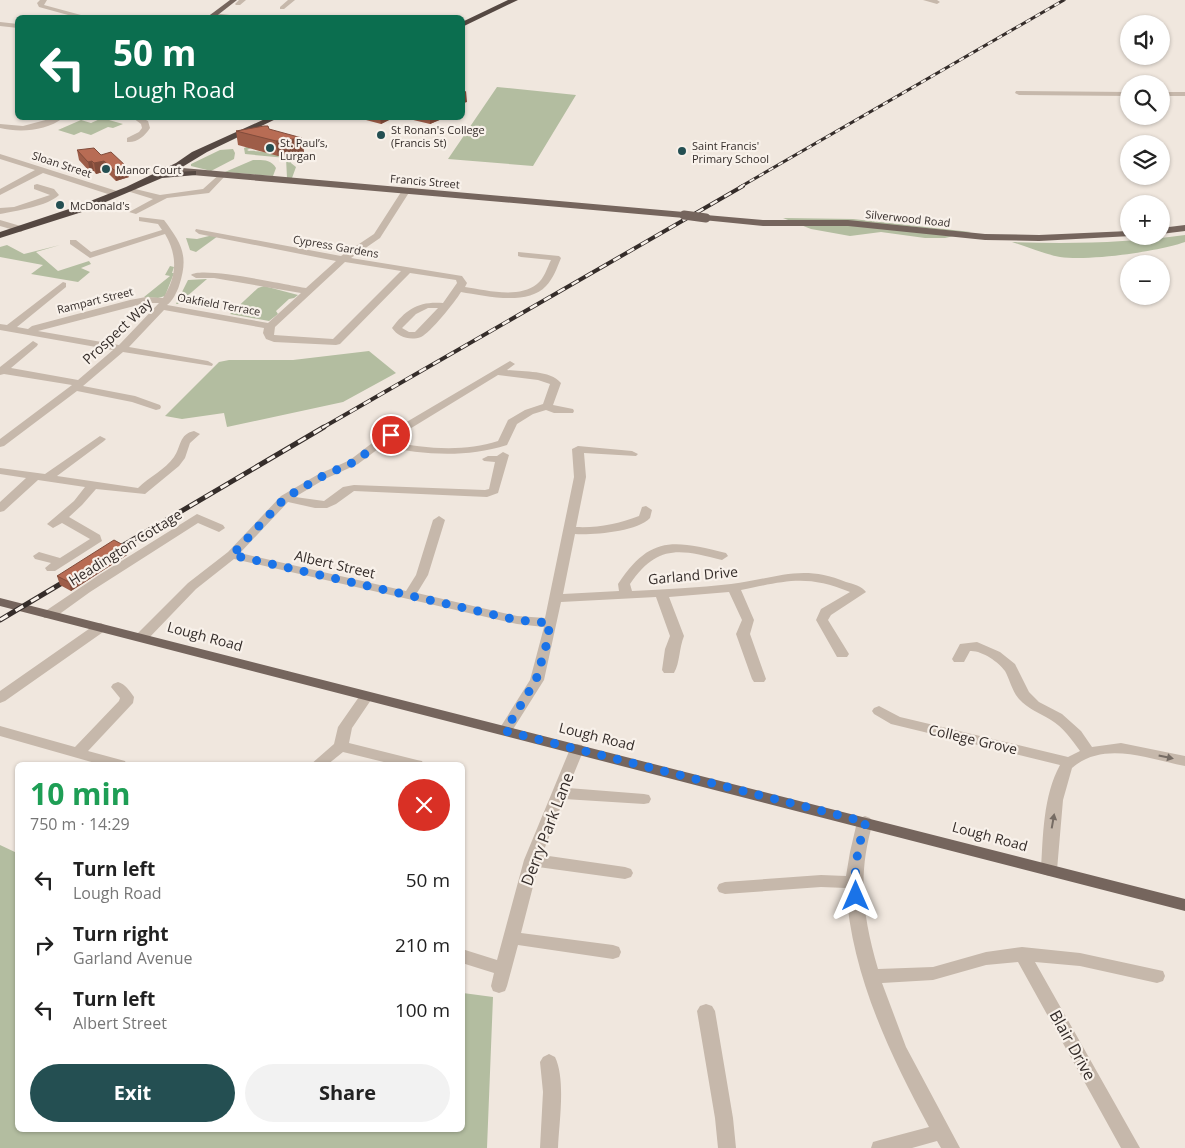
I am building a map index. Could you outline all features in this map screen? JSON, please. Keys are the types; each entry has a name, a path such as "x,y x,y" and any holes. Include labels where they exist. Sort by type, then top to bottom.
{"highway":[{"path":"465,24 514,0"},
{"path":"155,178 166,169 269,120"},
{"path":"122,192 136,182 189,160 203,151"},
{"path":"189,160 185,167 192,173"},
{"path":"0,236 78,210 155,178 192,173"}],"main road":[{"path":"213,15 238,1"},
{"name":"Francis Street","path":"166,169 192,173 684,215"},
{"name":"Silverwood Road","path":"684,215 763,223 848,222 985,237 1040,238 1120,234"},
{"path":"1170,230 1185,228"},
{"name":"Lough Road","path":"0,602 1185,905"}],"street":[{"path":"44,0 40,3 41,6 77,15"},
{"path":"926,0 937,2"},
{"path":"2,26 15,26"},
{"path":"1020,94 1120,94"},
{"path":"1170,94 1185,94"},
{"path":"0,126 19,129 32,128 53,120"},
{"path":"130,140 142,134 146,128 145,123 140,120"},
{"name":"Sloan Street","path":"0,156 42,170 122,192 159,198"},
{"path":"0,191 42,170"},
{"path":"73,242 90,255 167,231 161,222 138,214 159,198 173,194 206,192 222,175"},
{"path":"0,211 15,209 55,195 55,190 37,187"},
{"path":"0,191 12,194"},
{"path":"406,191 377,236 343,259 270,326 268,333 270,337 274,338 336,342 408,270"},
{"path":"0,223 20,229"},
{"name":"Prospect Way","path":"0,444 77,385 147,325 165,304 178,280 180,270 179,250 167,231"},
{"name":"Cypress Gardens","path":"199,231 343,259 459,278 462,283 459,288"},
{"path":"445,306 459,288 507,296 521,294 541,286 556,259 521,254"},
{"path":"196,275 214,275 307,292"},
{"path":"4,328 64,285"},
{"name":"Rampart Street","path":"30,332 36,328 130,303 146,300 165,304"},
{"name":"Oakfield Terrace","path":"165,304 270,326"},
{"path":"4,328 208,364"},
{"path":"1,371 34,344"},
{"path":"142,637 192,586 232,555 285,498 321,477 354,462 380,442 510,364"},
{"path":"1,371 77,385 135,399 156,407"},
{"path":"380,442 424,449 474,450 503,444 512,422 519,417 547,406 551,400 556,383 553,380 497,372"},
{"path":"547,406 554,410 569,410"},
{"path":"0,471 141,492 148,483 179,461 185,452 185,442 194,434"},
{"path":"48,478 66,462 100,439"},
{"path":"505,731 536,680 546,646 580,477 578,449 632,454"},
{"path":"285,498 314,504 328,504 334,502 347,489 354,488 487,494 494,491 502,457 488,459"},
{"path":"0,508 36,476"},
{"path":"39,556 56,565 96,541 96,538 57,521 78,503 93,485"},
{"path":"570,530 592,530 620,526 644,518 646,510"},
{"name":"Headington Cottage","path":"49,615 84,589 156,546 197,518 219,528"},
{"path":"409,596 422,575 439,520"},
{"path":"626,595 624,584 629,574 655,550 690,548 722,556"},
{"name":"Albert Street","path":"232,555 517,620 550,623"},
{"name":"Garland Drive","path":"556,598 734,588 777,578 803,576 832,580 860,592 826,612 822,620 842,654"},
{"path":"734,588 748,620 743,634 759,679"},
{"path":"661,593 677,636 672,649 670,670"},
{"path":"0,698 101,627"},
{"path":"959,659 965,647 977,646 995,654 1010,667 1023,695 1034,705 1057,717 1076,735 1089,753"},
{"path":"78,753 126,703 127,697 118,687"},
{"path":"321,762 341,746 345,727 366,697"},
{"name":"College Grove","path":"879,711 896,721 1069,762"},
{"path":"0,731 110,762"},
{"path":"341,746 404,762"},
{"path":"1049,870 1051,833 1056,801 1063,771 1069,762 1089,753 1119,748 1185,761"},
{"name":"Derry Park Lane","path":"499,986 532,860 578,749"},
{"path":"560,793 644,799"},
{"path":"866,822 860,838 854,882 859,924 870,976 886,1021 912,1080 951,1148"},
{"path":"532,860 625,873"},
{"path":"725,888 822,881 854,882"},
{"path":"511,938 613,952"},
{"path":"870,976 906,976 941,972 981,958 1022,954 1069,958 1157,976"},
{"name":"Blair Drive","path":"1022,954 1127,1142"},
{"path":"465,957 504,969"},
{"path":"706,1012 724,1118 727,1148"},
{"path":"548,1148 552,1092 550,1062"},
{"path":"880,1148 942,1132"}],"green space":[{"path":"497,87 576,95 533,166 448,159"},
{"path":"81,120 91,123 98,120 109,120 123,124 113,128 108,127 91,135 81,132 74,135 58,130"},
{"path":"249,146 251,148 247,150 249,151 292,157 291,163 296,167 292,178 287,178 286,158 245,154 244,148"},
{"path":"233,149 235,153 234,159 211,171 191,166 191,164 220,150"},
{"path":"253,160 272,163 276,168 273,176 225,172"},
{"path":"783,218 853,219 971,232 945,238 925,238 881,232 850,236 811,229"},
{"path":"1185,235 1185,242 1123,255 1088,258 1060,257 1012,242 1120,241 1120,245 1170,245 1170,237"},
{"path":"218,236 196,252 190,250 186,238 197,239"},
{"path":"7,245 24,254 60,245 36,252 58,271 89,261 91,264 81,268 90,272 78,282 31,274 43,265 0,257 0,247"},
{"path":"170,266 174,267 172,273 174,273 165,296 158,298 144,297 170,276 165,275"},
{"path":"207,279 178,304 176,304 188,280"},
{"path":"264,286 298,295 289,299 276,311 278,314 269,321 230,314 258,288"},
{"path":"369,351 396,373 343,402 227,427 224,413 182,419 165,416 219,362 229,360 293,360"},
{"path":"0,845 15,852 15,1132 465,1132 465,993 493,997 487,1148 0,1148"}],"building":[{"path":"264,126 302,138 276,141 236,131"},
{"path":"94,148 101,155 111,152 127,167 114,170 104,161 88,162 77,150"},
{"path":"114,540 125,546 69,582 57,576"}],"railway":[{"path":"740,187 1064,0"},
{"path":"322,428 743,186"},
{"path":"112,552 324,427"},
{"path":"0,620 72,577"}],"place":[{"name":"St Ronan's College (Francis St)","path":"381,135"},
{"name":"St. Paul’s, Lurgan","path":"270,148"},
{"name":"Saint Francis' Primary School","path":"682,151"},
{"name":"Manor Court","path":"106,169"},
{"name":"McDonald's","path":"60,205"}],"route":[{"path":"391,435 365,452 350,465 294,491 285,498 232,555 517,620 550,623 546,646 536,680 505,731 866,822 860,838 854,882 856,896"}]}
